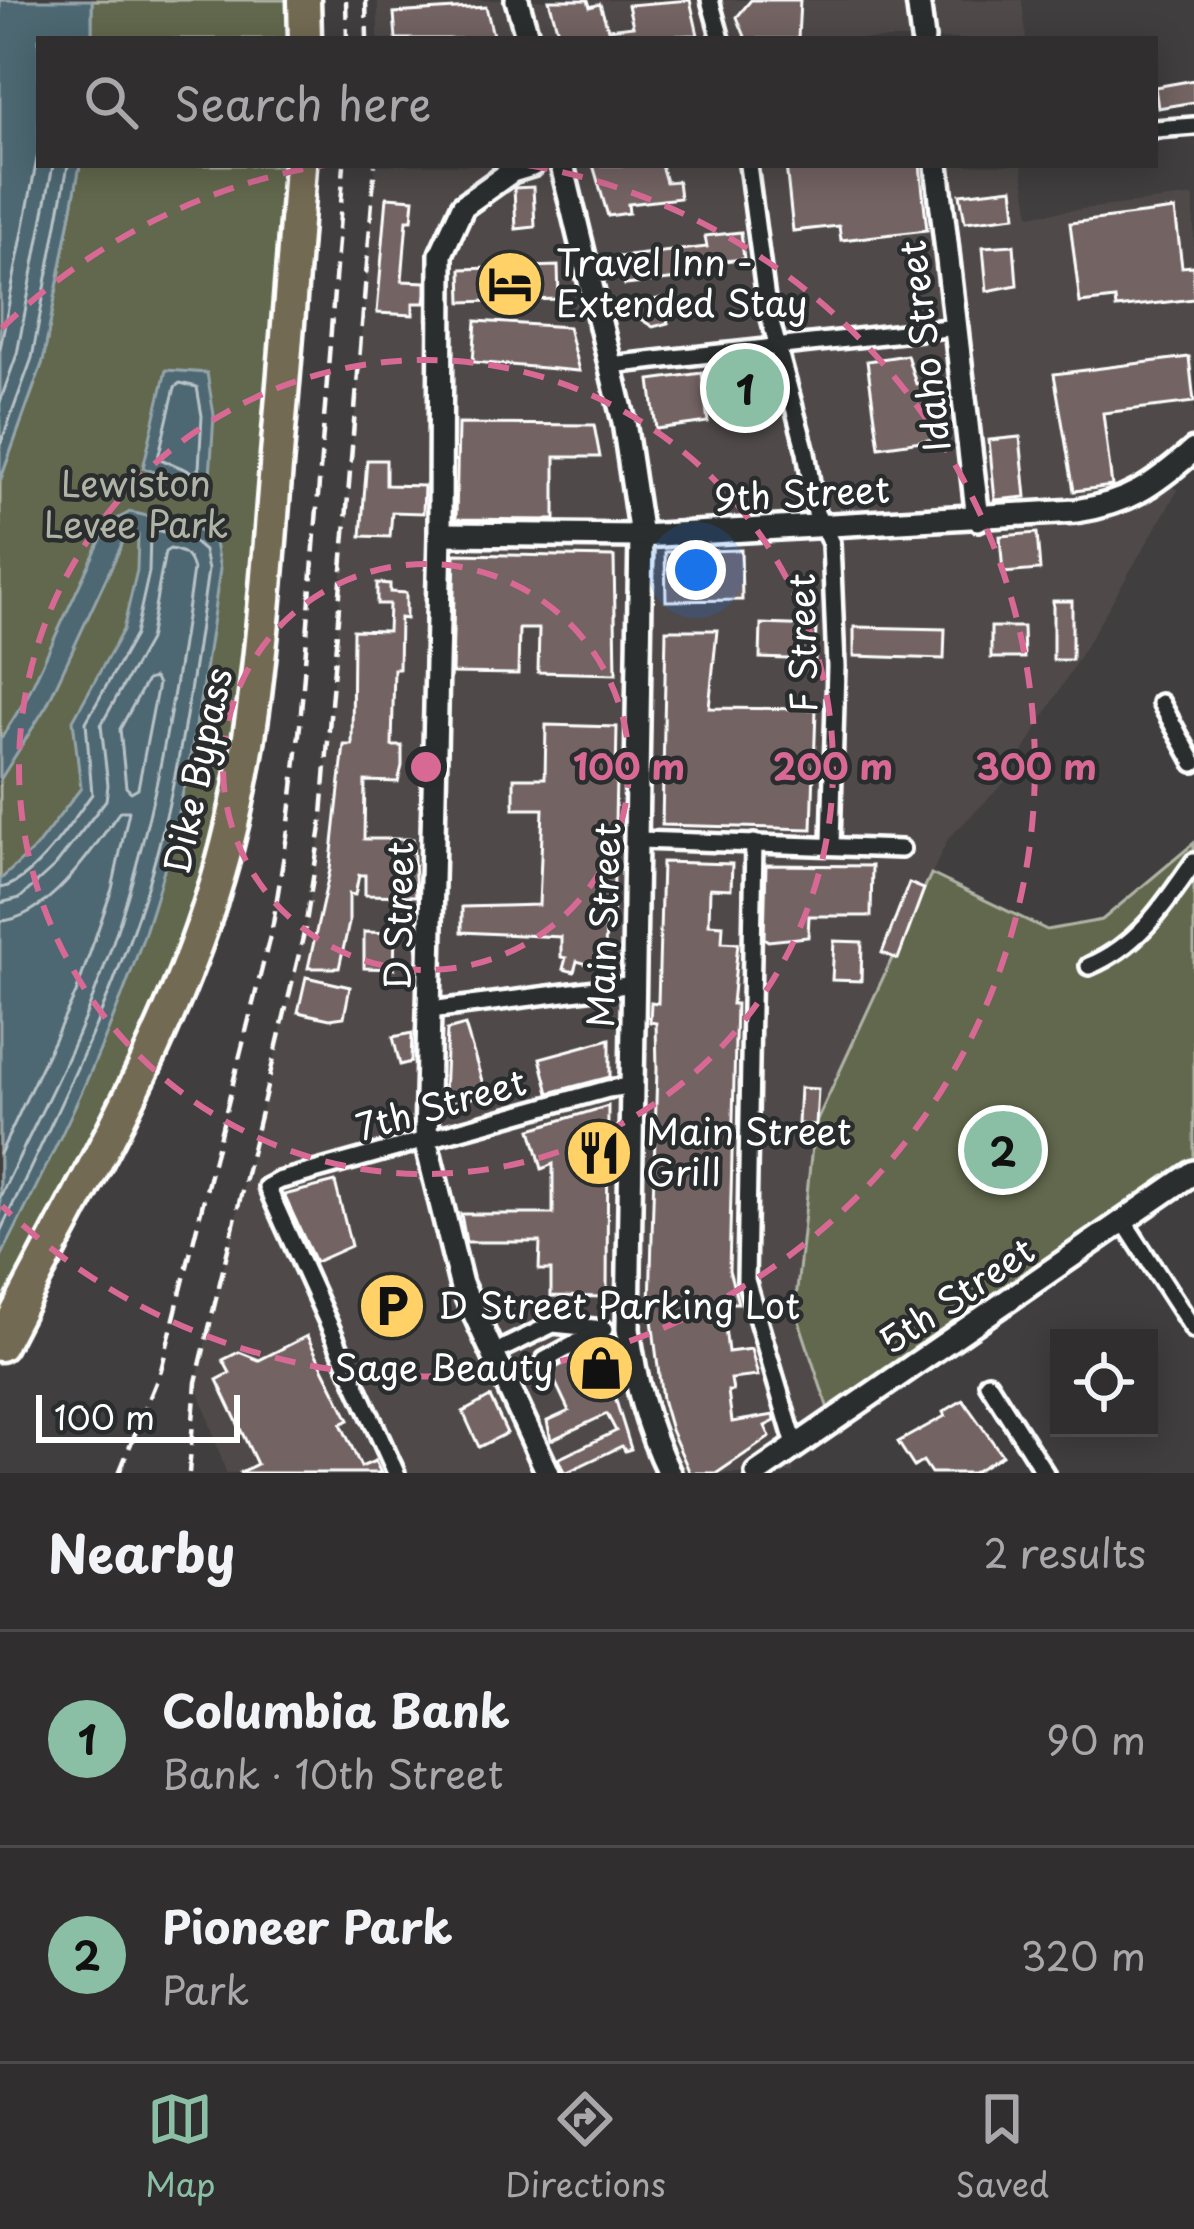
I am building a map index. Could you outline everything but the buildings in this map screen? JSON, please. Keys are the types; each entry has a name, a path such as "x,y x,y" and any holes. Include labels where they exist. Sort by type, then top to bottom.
{"highway":[{"path":"304,0 305,36"},
{"name":"Dike Bypass","path":"0,1345 155,1045 199,936 234,821 262,647 300,168"}],"main road":[{"path":"517,0 527,36"},
{"path":"918,0 922,36"},
{"name":"D Street","path":"521,168 464,206 441,254 440,534 426,1142 461,1284 548,1473"},
{"path":"526,168 552,178 579,235"},
{"name":"Main Street","path":"563,168 627,436 641,536 628,1329 639,1394 651,1436 669,1473"},
{"name":"Idaho Street","path":"937,168 978,519"},
{"name":"9th Street","path":"440,534 641,536 978,519 1114,505 1161,479 1194,450"},
{"name":"5th Street","path":"757,1473 1194,1172"}],"street":[{"path":"710,0 720,36"},
{"path":"1158,129 1194,125"},
{"name":"F Street","path":"748,168 776,348 806,452 816,513 831,543 836,601 831,844"},
{"path":"610,365 957,327"},
{"path":"1161,703 1194,763"},
{"path":"639,840 901,849"},
{"path":"754,843 746,1280 795,1445"},
{"path":"1089,966 1126,947 1148,926 1194,862"},
{"path":"430,1010 635,984"},
{"name":"7th Street","path":"396,1473 267,1187 632,1086"},
{"path":"1124,1222 1191,1320"},
{"path":"504,1348 553,1324 606,1329 545,1360"},
{"path":"988,1383 1045,1473"}],"shaded area":[{"path":"378,0 1022,0 1026,36 378,36"},
{"path":"375,168 1022,168 1030,215 1194,196 1194,450 1161,479 1178,490 1006,781 948,839 814,1127 832,1421 795,1445 793,1473 226,1473 196,1382 305,929 321,827"}],"green space":[{"path":"92,0 304,0 305,36 92,36"},
{"name":"Lewiston Levee Park","path":"79,168 300,168 284,371 213,896 0,1326 0,481 43,361"},
{"path":"1194,843 1194,1172 832,1421 795,1309 814,1127 931,874 1047,930 1102,920"}],"water":[{"path":"0,0 92,0 92,36 36,36 36,168 79,168 43,361 0,481"},
{"path":"166,370 207,373 214,415 209,492 143,468"},
{"path":"130,512 194,527 215,543 220,569 194,738 166,863 139,950 64,1129 0,1259 0,880 36,847 81,788 73,720 123,630 137,570 138,536 123,542 47,705 0,780 0,740 27,697 108,524"}],"railway":[{"path":"346,0 347,36"},
{"path":"366,0 367,36"},
{"path":"119,1473 161,1370 273,924 300,725 344,168"},
{"path":"189,1473 196,1382 305,929 321,827 375,168"}],"place":[{"name":"Travel Inn - Extended Stay","path":"510,284"},
{"name":"Columbia Bank","path":"745,388"},
{"name":"Pioneer Park","path":"1003,1150"},
{"name":"Main Street Grill","path":"599,1153"},
{"name":"D Street Parking Lot","path":"392,1306"},
{"name":"Sage Beauty","path":"601,1368"}]}
